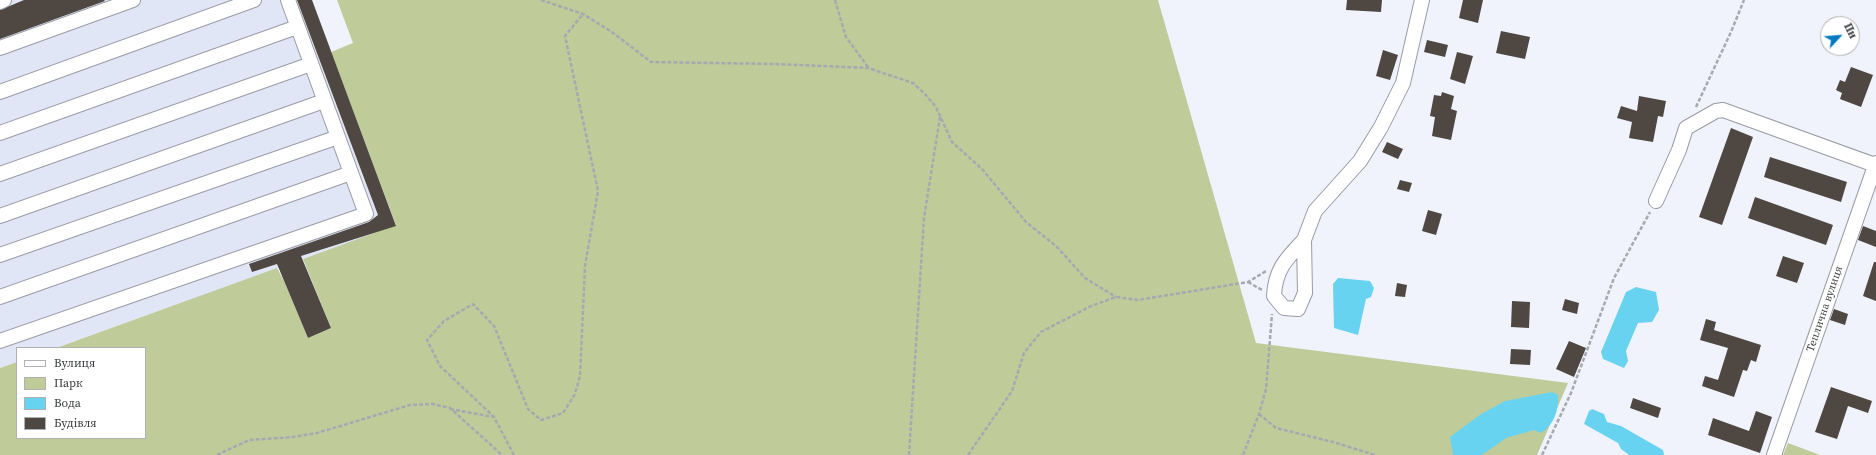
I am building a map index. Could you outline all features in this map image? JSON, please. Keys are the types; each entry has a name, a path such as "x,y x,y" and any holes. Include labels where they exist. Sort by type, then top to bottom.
{"street":[{"path":"0,2 4,0"},
{"path":"0,48 133,0"},
{"path":"0,92 254,0"},
{"path":"0,341 366,214 288,0"},
{"path":"1304,240 1286,258 1275,281 1274,296 1284,308 1298,309 1305,293 1304,240 1315,211 1360,161 1381,127 1403,83 1422,0"},
{"path":"0,133 297,27"},
{"path":"0,174 311,64"},
{"path":"0,216 324,101"},
{"path":"1656,201 1679,150 1686,128 1716,111 1723,110 1876,164"},
{"path":"0,255 338,137"},
{"name":"Теплична вулиця","path":"1774,455 1876,164"},
{"path":"0,296 351,173"}],"path":[{"path":"541,0 583,14 612,32 651,62 775,64 868,68 913,84 926,94 936,107 952,142 982,169 1026,222 1056,246 1085,278 1116,297 1138,300 1248,282 1267,270"},
{"path":"835,0 846,37 868,68"},
{"path":"1686,128 1731,32 1744,0"},
{"path":"514,455 494,417 440,366 427,340 444,321 472,304 494,326 528,409 541,420 563,412 576,394 580,376 585,266 598,191 565,36 583,14"},
{"path":"909,455 924,218 940,116"},
{"path":"1542,455 1571,393 1614,278 1656,201"},
{"path":"1243,455 1259,414 1266,389 1274,296 1248,282"},
{"path":"968,455 1012,391 1024,353 1042,332 1091,306 1116,297"},
{"path":"217,455 249,440 293,437 317,433 410,405 433,404 494,417"},
{"path":"450,408 502,455"},
{"path":"1259,414 1276,428 1333,442 1375,455"}],"shaded area":[{"path":"0,0 312,0 396,226 58,347 16,347 16,362 0,368"}],"green space":[{"path":"337,0 1158,0 1256,343 1568,383 1537,455 0,455 0,368 16,362 16,439 146,439 146,347 59,347 277,268 308,338 331,328 303,259 396,225 331,52 353,43"},
{"path":"1788,443 1820,455 1783,455"}],"water":[{"path":"1338,278 1370,281 1374,288 1371,297 1366,299 1358,335 1334,328 1333,284"},
{"path":"1636,287 1656,292 1659,310 1652,322 1638,323 1626,351 1628,361 1624,368 1603,359 1601,352 1626,292"},
{"path":"1552,392 1558,395 1558,406 1555,417 1546,430 1541,433 1534,430 1506,438 1482,455 1453,455 1450,437 1481,414 1505,401"},
{"path":"1592,409 1604,414 1607,422 1621,426 1663,450 1664,455 1629,455 1621,449 1618,443 1584,424 1589,411"}],"building":[{"path":"24,0 105,1 0,39 0,10"},
{"path":"297,0 312,0 396,226 301,256 331,328 308,338 277,264 252,272 249,264 369,222 378,215"},
{"path":"1347,0 1382,0 1381,12 1346,10"},
{"path":"1463,0 1483,0 1478,23 1459,18"},
{"path":"1501,31 1530,37 1525,59 1496,53"},
{"path":"1427,40 1448,45 1445,57 1424,52"},
{"path":"1383,50 1398,55 1390,80 1376,76"},
{"path":"1457,52 1473,56 1465,84 1450,79"},
{"path":"1851,67 1873,75 1861,107 1840,99 1842,93 1836,90 1840,80 1845,82"},
{"path":"1442,92 1454,96 1451,109 1457,111 1451,140 1432,136 1435,117 1430,116 1434,95 1441,96"},
{"path":"1639,96 1666,101 1663,117 1658,116 1653,142 1629,138 1632,122 1617,118 1621,106 1637,111"},
{"path":"1731,128 1753,137 1722,225 1699,217"},
{"path":"1387,142 1403,149 1398,159 1382,152"},
{"path":"1770,157 1847,182 1841,202 1764,177"},
{"path":"1400,180 1412,183 1409,192 1397,189"},
{"path":"1755,197 1833,225 1826,245 1748,218"},
{"path":"1428,210 1442,214 1436,235 1422,231"},
{"path":"1863,226 1876,231 1876,247 1858,240"},
{"path":"1783,256 1804,263 1797,283 1776,276"},
{"path":"1874,262 1876,262 1876,301 1863,296"},
{"path":"1397,283 1407,285 1405,297 1395,296"},
{"path":"1565,299 1579,303 1577,314 1562,310"},
{"path":"1512,301 1530,302 1529,328 1511,327"},
{"path":"1834,309 1848,314 1845,325 1830,320"},
{"path":"1706,319 1716,322 1714,330 1761,345 1756,362 1751,360 1747,371 1743,370 1734,397 1702,386 1705,376 1718,380 1728,348 1700,340"},
{"path":"1569,341 1586,348 1574,377 1556,369"},
{"path":"1511,349 1531,350 1530,365 1510,364"},
{"path":"1831,387 1872,401 1868,413 1848,406 1837,439 1815,432"},
{"path":"1633,398 1661,408 1658,418 1630,408"},
{"path":"1756,411 1772,417 1760,453 1708,435 1713,418 1749,431"}]}
